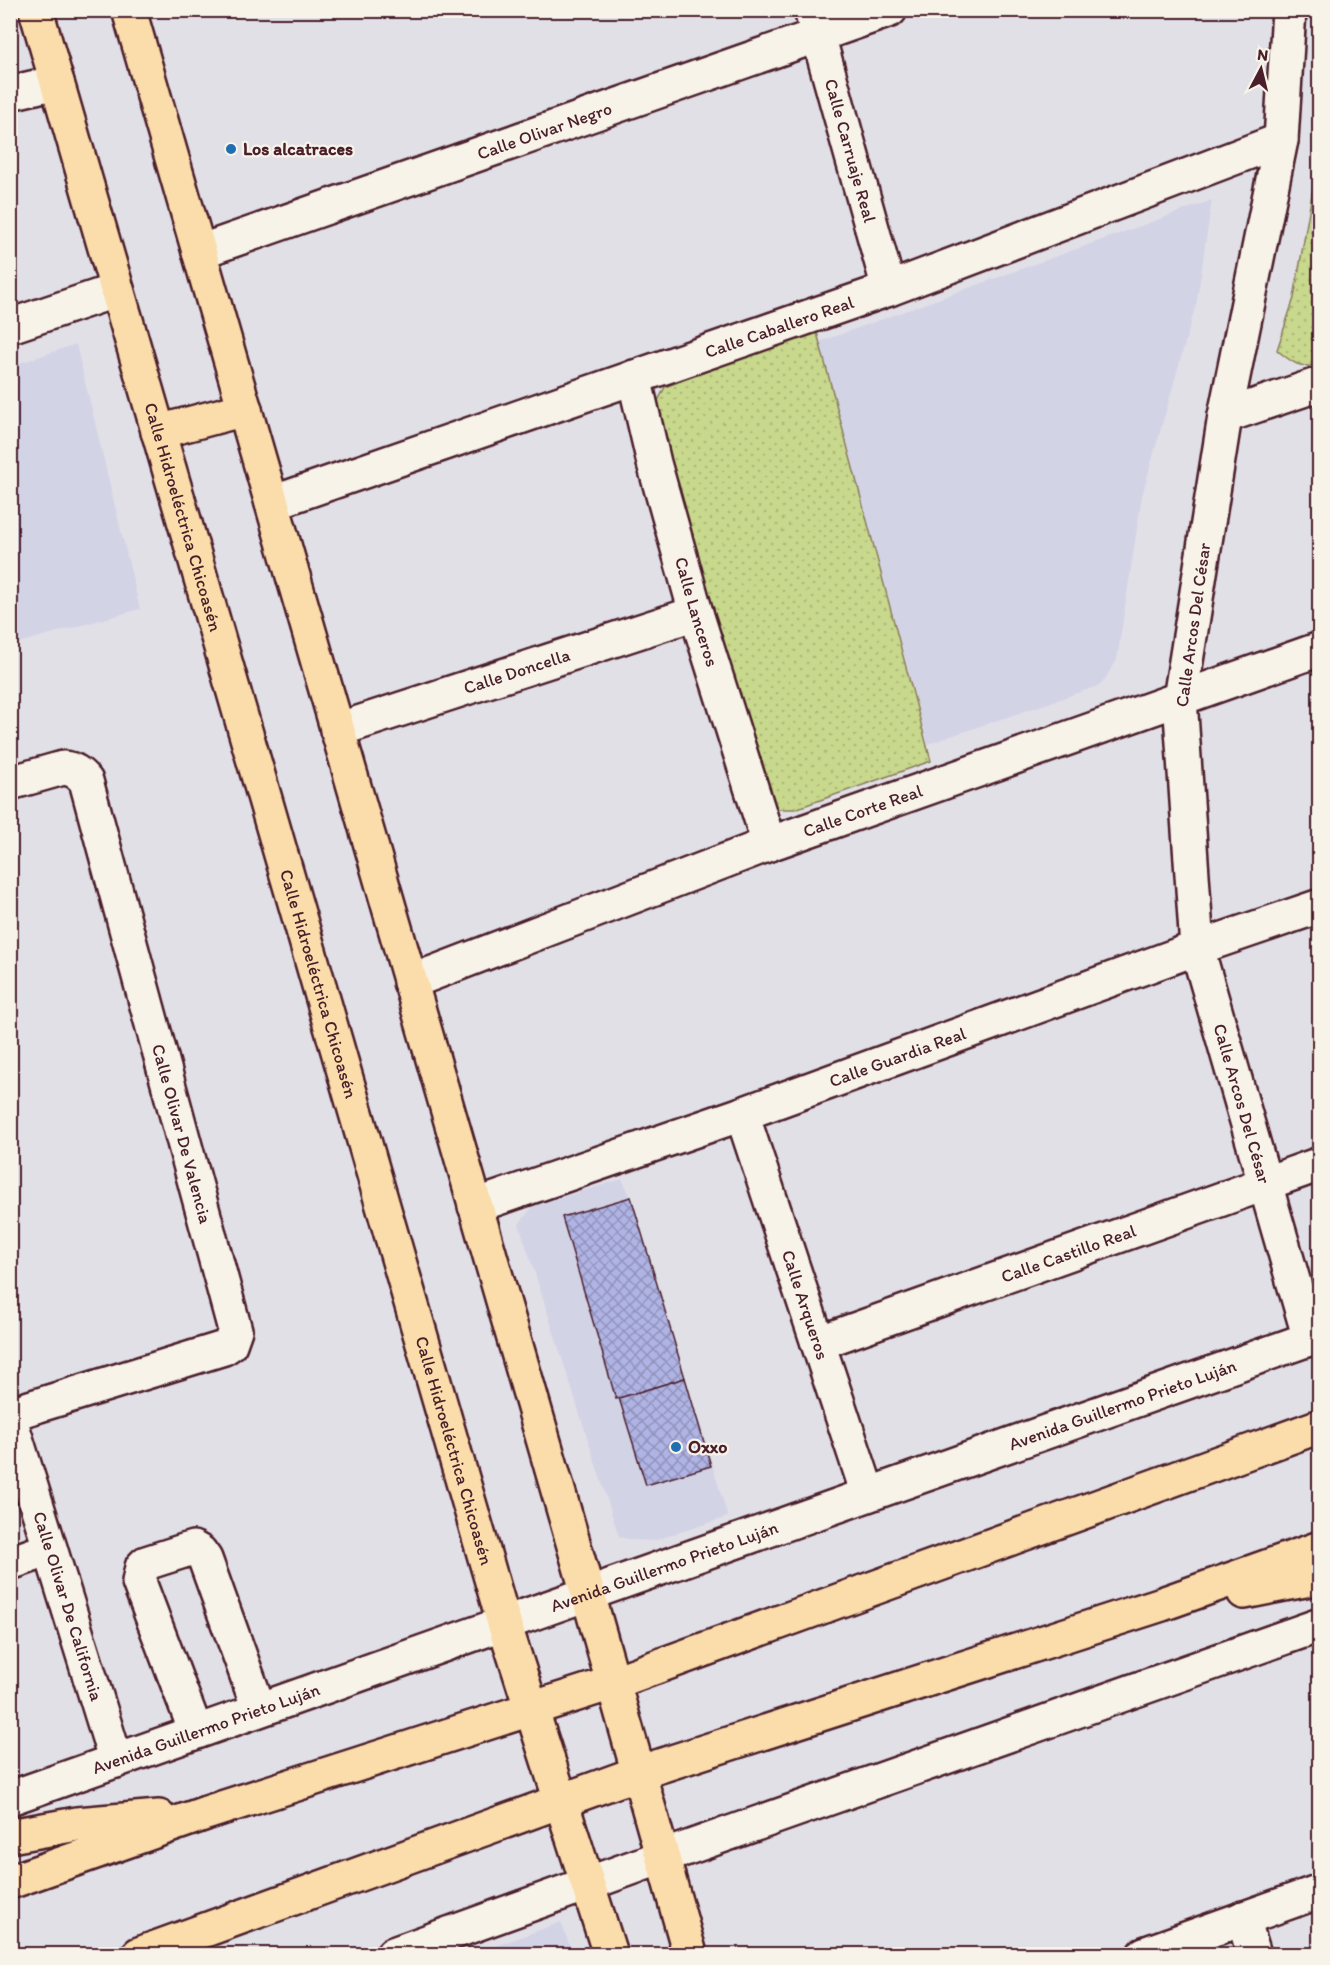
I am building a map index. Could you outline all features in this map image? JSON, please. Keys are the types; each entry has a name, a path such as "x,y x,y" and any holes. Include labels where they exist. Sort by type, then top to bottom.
{"main road":[{"name":"Calle Hidroeléctrica Chicoasén","path":"36,10 504,1623 610,1954"},
{"path":"129,10 588,1594 690,1954"},
{"path":"158,432 245,409"},
{"path":"10,1882 206,1812 612,1683 1305,1431 1320,1421"},
{"path":"139,1954 638,1773 1162,1604 1320,1548"},
{"path":"1162,1604 1266,1589 1320,1577"},
{"path":"10,1836 77,1824 206,1812"}],"street":[{"name":"Calle Olivar Negro","path":"199,252 814,23 890,10"},
{"name":"Calle Arcos Del César","path":"1289,10 1281,140 1225,416 1180,699 1197,948 1264,1184 1315,1337"},
{"name":"Calle Carruaje Real","path":"814,23 889,289"},
{"path":"10,93 57,82"},
{"name":"Calle Caballero Real","path":"272,502 889,289 1281,140"},
{"path":"10,326 117,291"},
{"name":"Calle Lanceros","path":"634,377 654,463 696,613 769,844"},
{"path":"1225,416 1320,384"},
{"name":"Calle Doncella","path":"337,730 696,613"},
{"name":"Calle Corte Real","path":"410,982 769,844 1320,650"},
{"name":"Calle Olivar De Valencia","path":"10,783 63,768 80,773 86,781 235,1330 230,1344 224,1348 10,1414"},
{"name":"Calle Guardia Real","path":"476,1206 742,1114 1197,948 1320,906"},
{"name":"Calle Arqueros","path":"742,1114 868,1494"},
{"name":"Calle Castillo Real","path":"818,1343 1320,1164"},
{"name":"Avenida Guillermo Prieto Luján","path":"10,1798 1315,1337"},
{"name":"Calle Olivar De California","path":"10,1419 116,1761"},
{"path":"196,1732 139,1582 142,1567 146,1563 192,1548 201,1552 206,1559 260,1709"},
{"path":"10,1563 50,1549"},
{"path":"393,1954 1320,1625"},
{"path":"1144,1954 1320,1891"},
{"path":"1243,1918 1254,1954"}],"shaded area":[{"path":"1212,200 1197,301 1142,496 1117,660 1101,685 928,744 819,342"},
{"path":"76,344 140,609 11,645 11,366"},
{"path":"622,1179 631,1197 728,1517 653,1541 619,1537 519,1224 533,1206"},
{"path":"561,1922 573,1954 475,1954"}],"green space":[{"path":"1319,153 1320,364 1307,366 1292,361 1277,350 1294,298"},
{"path":"816,329 931,761 795,809 778,809 765,789 659,422 658,401 665,387"}],"building":[{"path":"631,1197 685,1378 616,1399 562,1217"},
{"path":"685,1378 711,1466 646,1485 619,1398"}],"place":[{"name":"Los alcatraces","path":"231,149"},
{"name":"Oxxo","path":"676,1447"}]}
